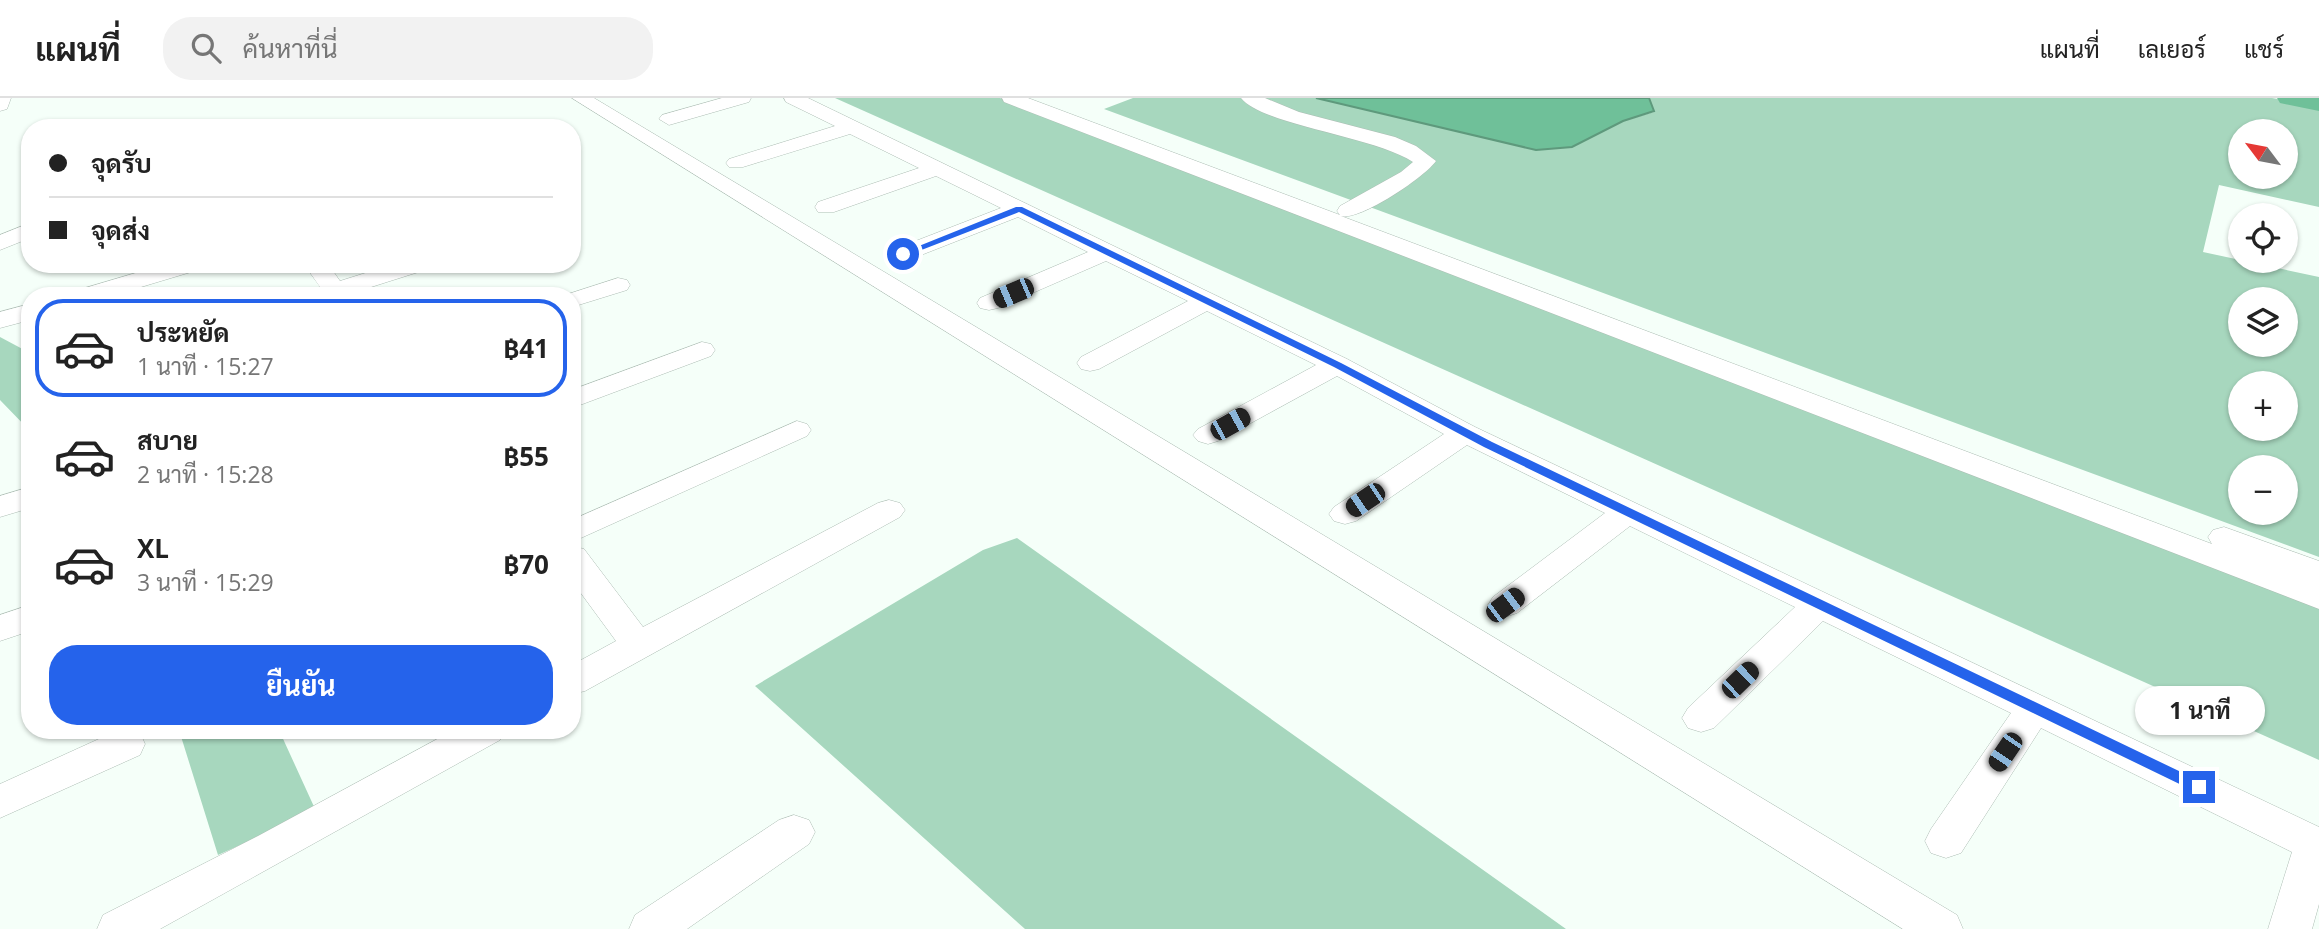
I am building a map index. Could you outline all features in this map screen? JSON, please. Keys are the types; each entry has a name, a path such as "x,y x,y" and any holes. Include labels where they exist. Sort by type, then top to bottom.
{"street":[{"path":"0,105 2,98"},
{"path":"581,98 1941,929"},
{"path":"669,119 742,98"},
{"path":"793,98 1337,365 1465,433 2317,845 2290,929"},
{"path":"1011,98 2319,597"},
{"path":"1045,98 2319,573"},
{"path":"1250,98 1286,114 1398,145 1426,161 1408,176 1348,211"},
{"path":"736,163 852,127"},
{"path":"826,207 937,169"},
{"path":"903,254 1019,209"},
{"path":"0,230 21,229"},
{"path":"0,243 21,233"},
{"path":"989,303 1107,252"},
{"path":"115,287 162,273"},
{"path":"350,287 393,273"},
{"path":"581,297 618,285"},
{"path":"1090,363 1207,301"},
{"path":"0,320 21,314"},
{"path":"581,397 702,350"},
{"path":"1208,435 1337,365"},
{"path":"581,529 797,430"},
{"path":"1345,514 1465,433"},
{"path":"0,506 21,499"},
{"path":"581,676 889,510"},
{"path":"1505,605 1627,512"},
{"path":"581,569 638,645"},
{"path":"1701,718 1819,605"},
{"path":"0,629 21,621"},
{"path":"1946,841 2035,707"},
{"path":"119,929 273,848 469,739"},
{"path":"0,802 125,744"},
{"path":"651,929 794,832"}],"shaded area":[{"path":"835,98 1000,98 1590,322 2319,607 2319,760"},
{"path":"1133,98 1316,98 1536,150 1572,147 1623,121 1654,112 1649,98 2272,98 2319,106 2319,207 2237,189 2298,189 2298,119 2228,119 2228,187 2219,185 2203,252 2228,257 2228,273 2298,272 2319,277 2319,557 2232,525 2298,525 2298,455 2228,455 2228,523 1104,109"},
{"path":"1316,98 1649,98 1654,111 1623,121 1572,147 1536,150"},
{"path":"0,337 21,348 21,422 0,400"},
{"path":"1017,538 1566,929 1025,929 755,686 983,550"},
{"path":"182,739 283,739 316,811 218,855"}],"waterway":[{"path":"2288,98 2319,104"}],"route":[{"path":"903,254 1019,209 1337,365 1488,445 2199,787"}]}
